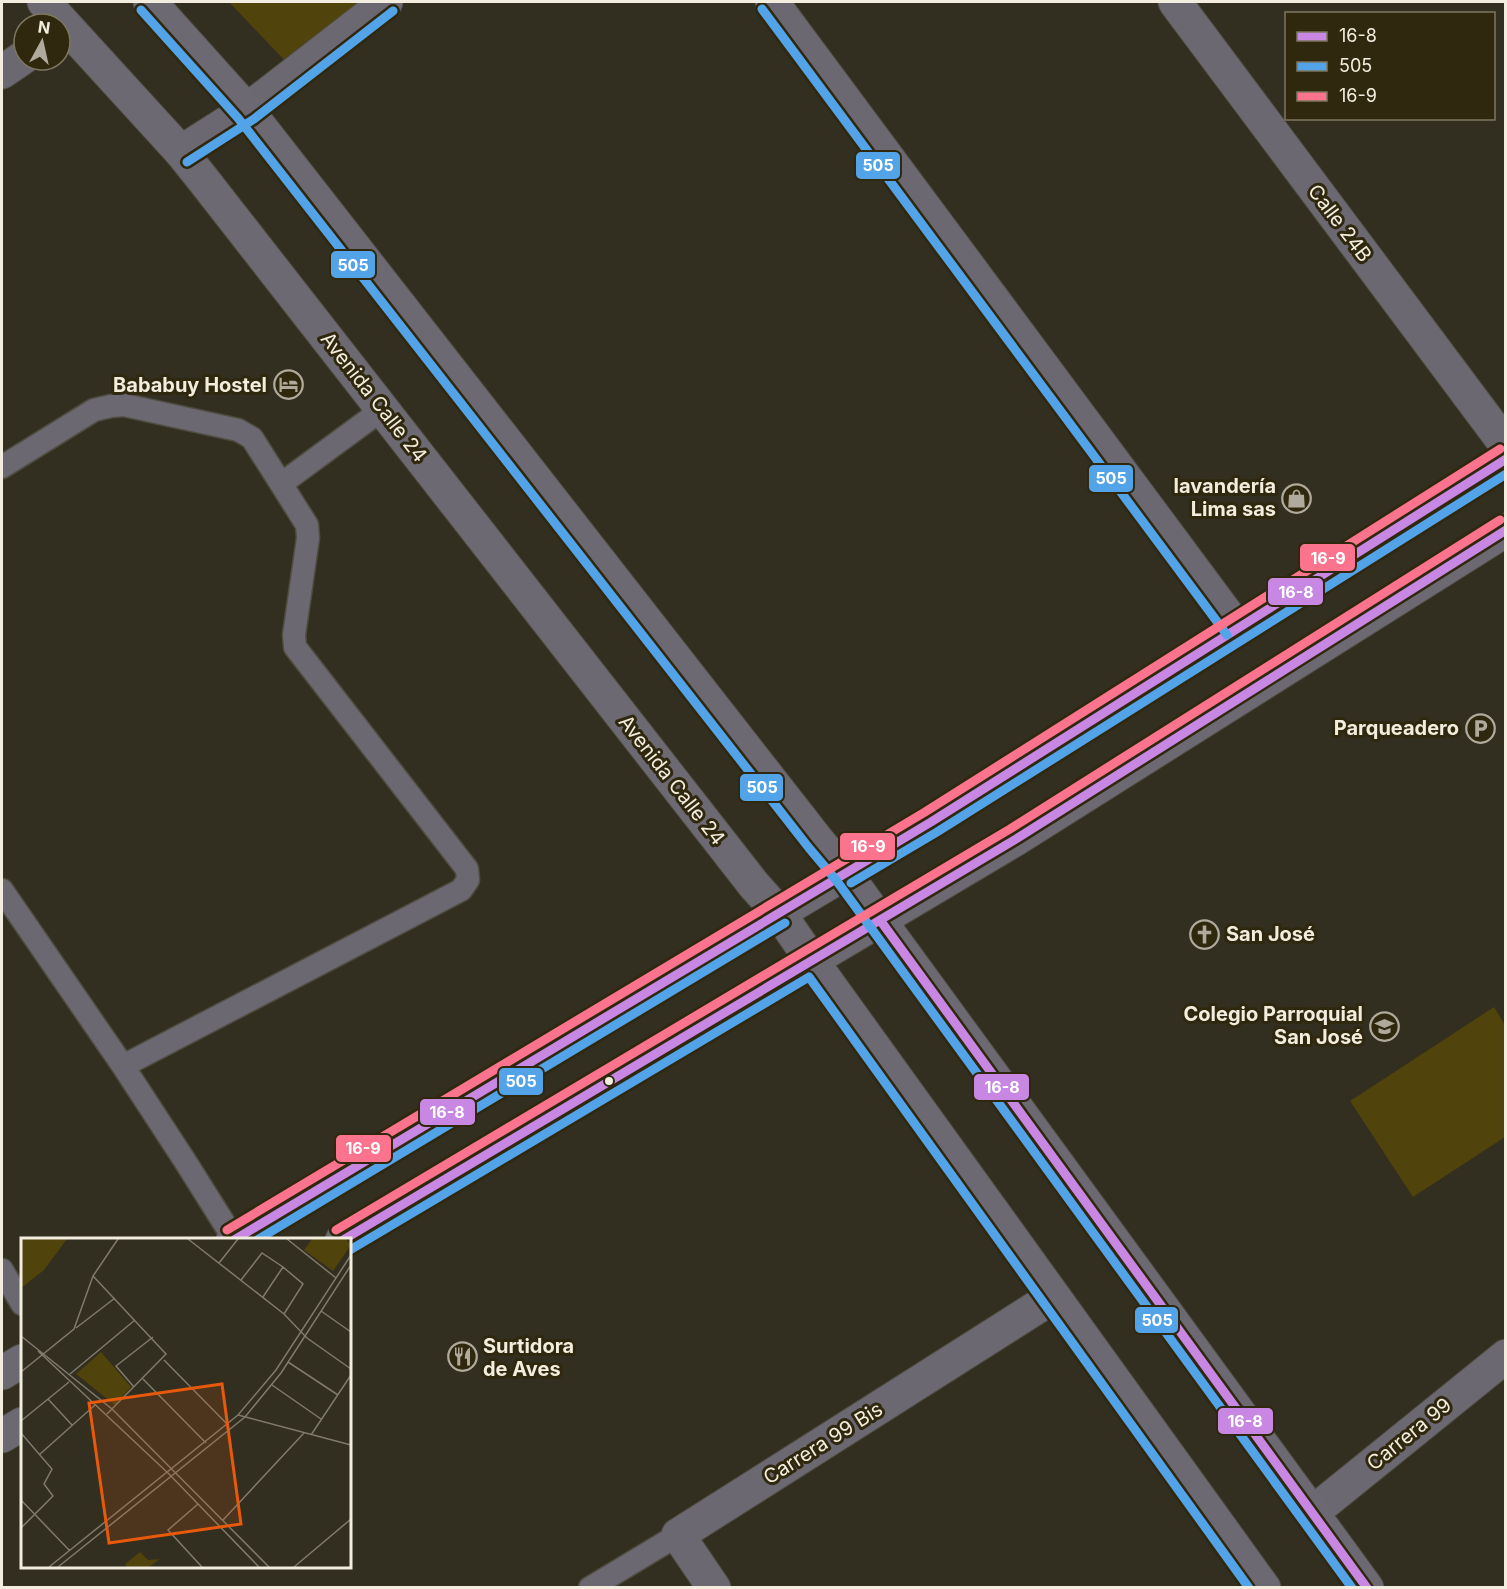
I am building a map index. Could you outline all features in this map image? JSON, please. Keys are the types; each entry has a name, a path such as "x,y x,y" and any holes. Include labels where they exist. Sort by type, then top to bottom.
{"main road":[{"path":"150,2 247,110 810,832 845,873 1366,1587"},
{"name":"Avenida Calle 24","path":"72,39 181,152 754,885 779,913 1053,1297 1264,1587"},
{"path":"235,1238 941,816 1506,459"},
{"path":"344,1238 1016,839 1506,530"},
{"path":"2,1372 21,1362"},
{"path":"2,1436 21,1425"}],"street":[{"path":"181,152 247,110 386,2"},
{"path":"772,2 1237,628"},
{"name":"Calle 24B","path":"1175,2 1506,445"},
{"name":"Carrera 99 Bis","path":"678,1535 1053,1297"},
{"name":"Carrera 99","path":"1312,1512 1506,1356"},
{"path":"678,1535 714,1587"}],"lane":[{"path":"2,467 94,410 111,406 124,405 238,430 252,438 307,525 308,538 294,635 295,647 467,869 468,880 461,890 123,1066"},
{"path":"282,484 383,409"},
{"path":"2,890 186,1161 232,1238"},
{"path":"2,1270 21,1302"},
{"name":"Carrera 99 Bis","path":"590,1587 678,1535"}],"shaded area":[{"path":"229,2 361,2 287,63"},
{"path":"1494,1007 1505,1025 1505,1137 1413,1197 1350,1101"}],"transit line":[{"name":"505","path":"762,9 1227,635"},
{"name":"505","path":"141,10 238,118 836,880 1352,1588"},
{"name":"505","path":"187,162 254,119 393,11"},
{"name":"16-9","path":"227,1230 925,812 1500,449"},
{"name":"16-8","path":"237,1238 931,822 1506,459"},
{"name":"505","path":"851,883 937,832 1506,474"},
{"name":"16-9","path":"336,1230 1010,829 1500,520"},
{"name":"16-8","path":"346,1238 1016,839 1506,530"},
{"name":"16-8","path":"880,920 1367,1588"},
{"name":"505","path":"260,1238 785,923"},
{"name":"505","path":"351,1249 809,977 1249,1588"}],"place":[{"name":"Bababuy Hostel","path":"288,385"},
{"name":"lavandería Lima sas","path":"1297,498"},
{"name":"Parqueadero","path":"1480,728"},
{"name":"San José","path":"1205,934"},
{"name":"Colegio Parroquial San José","path":"1384,1026"},
{"name":"Surtidora de Aves","path":"462,1357"}]}
